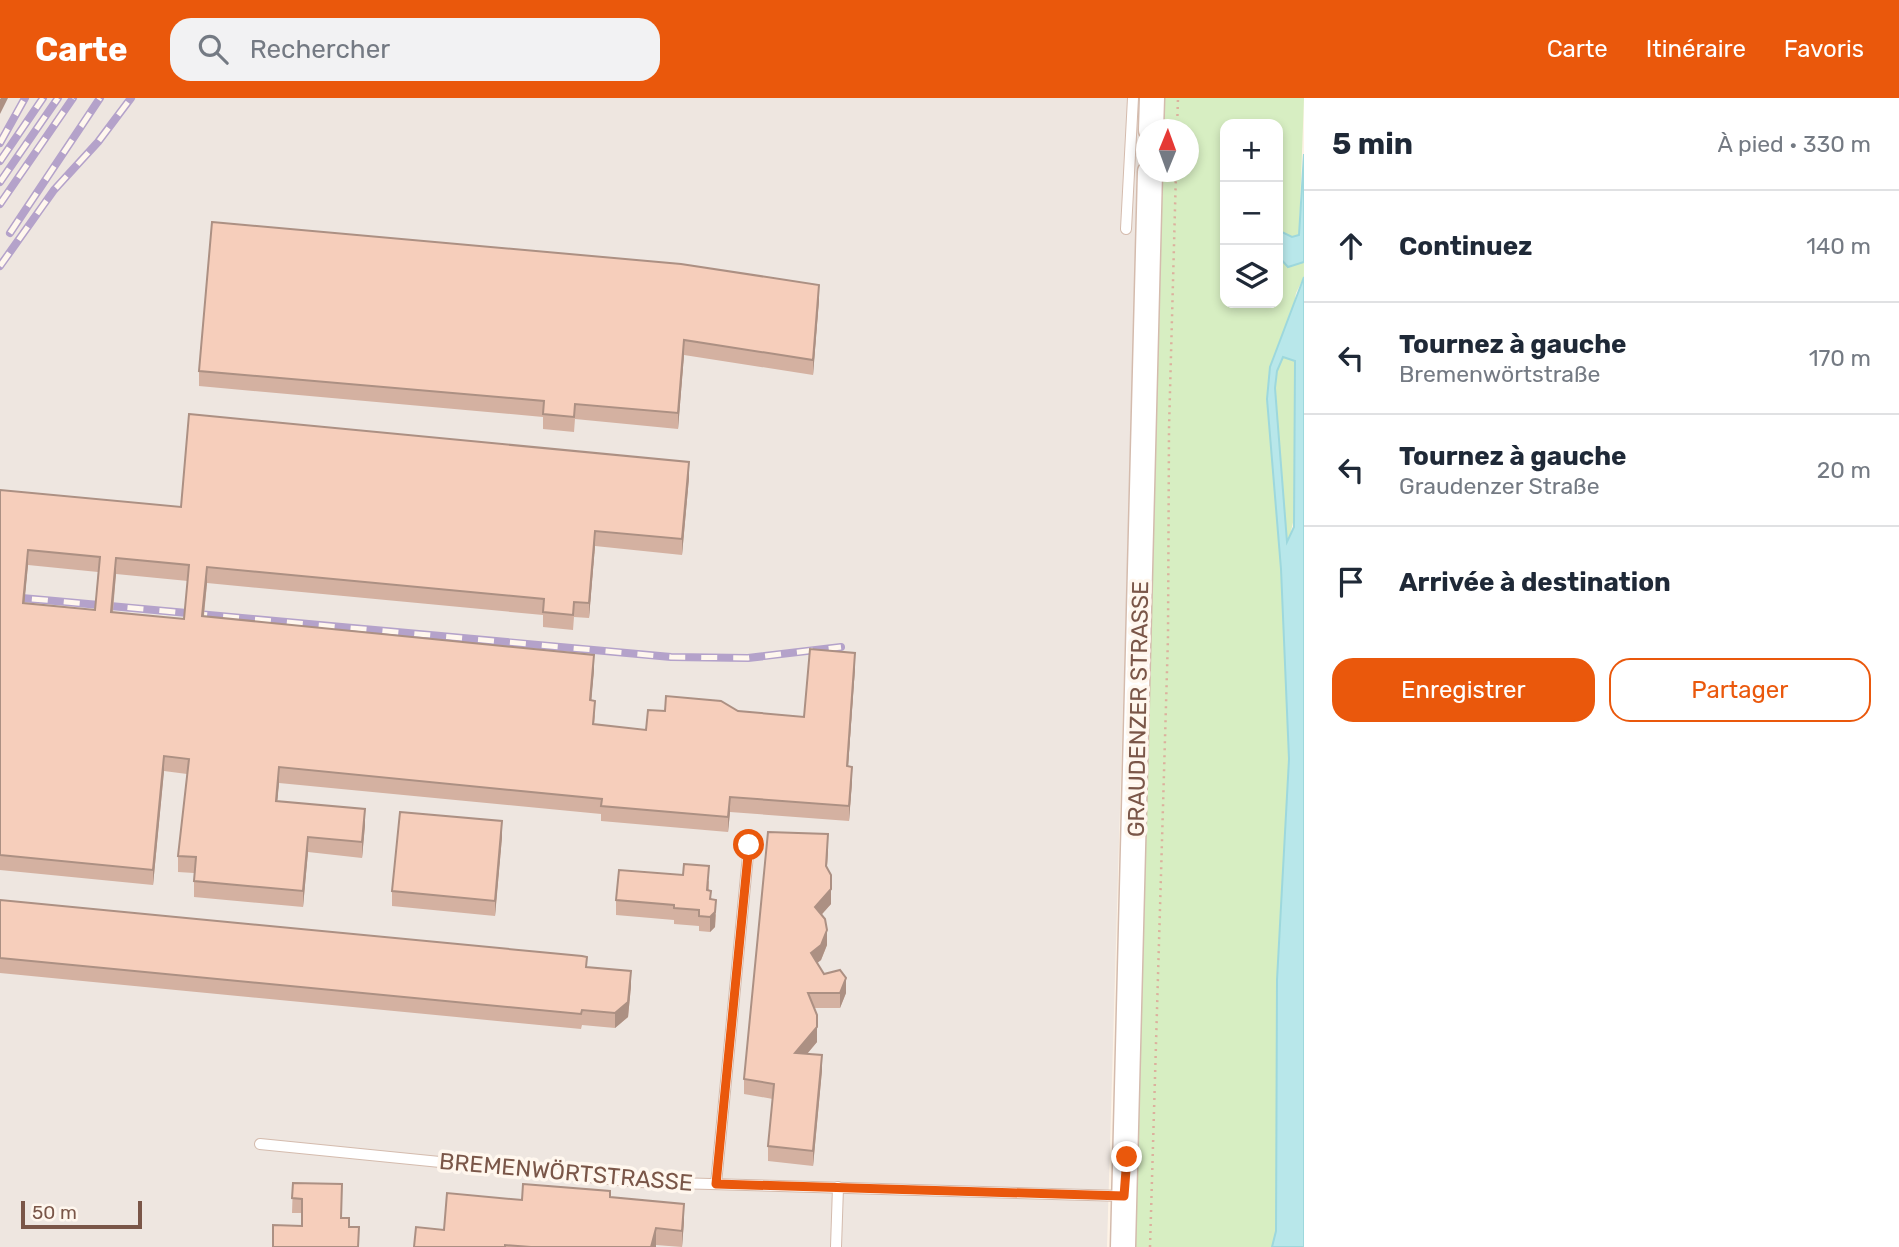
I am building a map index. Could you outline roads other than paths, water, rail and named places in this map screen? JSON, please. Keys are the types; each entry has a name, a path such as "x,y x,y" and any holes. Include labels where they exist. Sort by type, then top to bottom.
{"street":[{"path":"1151,119 1152,98"},
{"name":"GRAUDENZER STRASSE","path":"1123,1247 1150,182"}],"lane":[{"path":"1125,229 1133,98"},
{"path":"716,1184 749,845"},
{"name":"BREMENWÖRTSTRASSE","path":"260,1144 594,1178 1124,1196"},
{"path":"836,1247 838,1187"}],"water":[{"path":"1304,154 1304,262 1288,267 1283,262 1283,232 1292,237 1299,235"},
{"path":"1304,277 1304,1247 1272,1247 1276,1231 1277,980 1289,759 1281,569 1267,399 1270,367","holes":["1283,357 1295,361 1294,527 1287,542 1275,388 1277,371"]}],"railway":[{"path":"0,143 25,98"},
{"path":"0,161 43,98"},
{"path":"0,182 58,98"},
{"path":"0,204 73,98"},
{"path":"10,233 100,98"},
{"path":"0,266 54,190 98,142 131,98"},
{"path":"0,596 671,657 748,658 841,647"}]}
